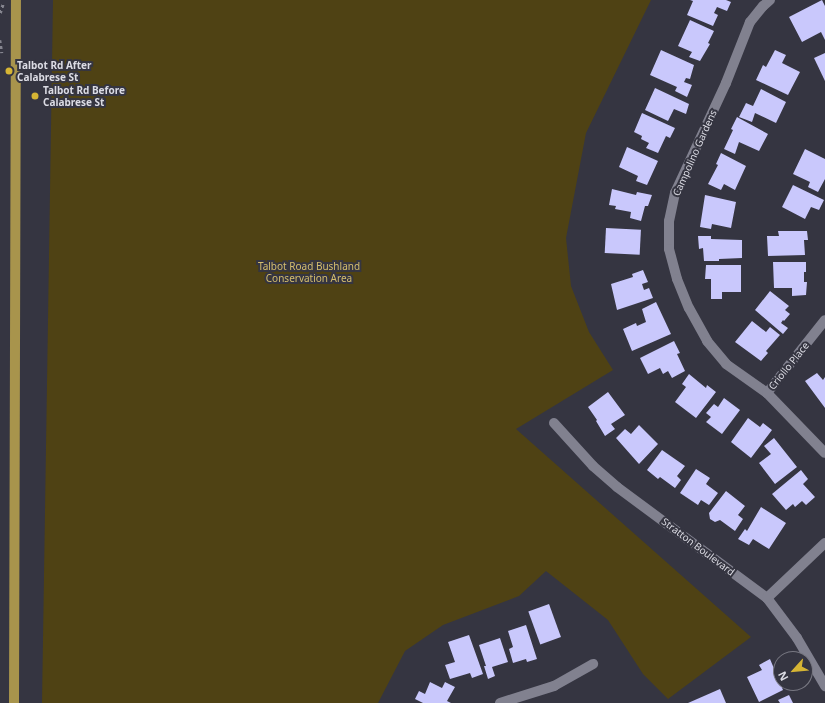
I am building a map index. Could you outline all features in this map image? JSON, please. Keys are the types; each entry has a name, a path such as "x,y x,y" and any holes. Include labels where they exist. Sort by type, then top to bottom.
{"main road":[{"path":"14,703 16,0"}],"street":[{"name":"Campolino Gardens","path":"770,0 750,22 726,83 675,193 670,221 669,249 677,279 707,341 726,364 767,393 825,453"},
{"name":"Criollo Place","path":"767,393 825,320"},
{"name":"Stratton Boulevard","path":"554,423 593,466 616,487 767,598 797,638 825,686"},
{"path":"767,598 825,543"},
{"path":"500,703 554,686 593,664"}],"path":[{"path":"0,40 2,60"}],"green space":[{"name":"Talbot Road Bushland Conservation Area","path":"53,0 651,0 586,133 566,238 571,286 589,332 613,370 516,429 751,637 668,699 643,674 608,620 546,571 519,596 443,625 405,651 378,703 42,703"}],"building":[{"path":"690,0 726,0 731,2 727,11 717,7 714,13 718,15 713,26 687,15 693,1"},
{"path":"822,0 825,6 825,40 821,32 802,42 789,17"},
{"path":"690,20 714,31 708,43 710,44 700,61 689,57 692,52 678,46"},
{"path":"661,50 694,65 690,79 686,78 684,82 692,85 687,97 675,91 677,87 650,75"},
{"path":"775,50 786,55 782,63 800,72 788,95 756,80 763,65 766,67"},
{"path":"825,53 825,81 814,58"},
{"path":"655,88 689,104 686,114 674,109 668,121 645,110"},
{"path":"761,89 786,102 776,123 755,113 752,122 739,117 746,103 753,106"},
{"path":"642,113 675,128 670,138 666,136 658,153 646,148 649,143 641,139 642,136 634,132"},
{"path":"737,117 768,134 759,151 739,142 735,154 724,149"},
{"path":"627,147 658,161 647,185 636,181 638,176 619,167"},
{"path":"805,149 825,159 825,179 818,192 808,187 810,182 793,174"},
{"path":"721,153 746,166 735,190 724,184 721,190 708,184 718,165 716,164"},
{"path":"793,185 824,200 819,210 811,207 805,219 782,207"},
{"path":"612,189 636,195 637,192 652,195 648,206 645,206 641,221 630,218 631,212 615,209 616,206 609,205"},
{"path":"705,195 736,202 731,228 712,224 711,229 700,227"},
{"path":"606,228 641,230 640,255 605,253"},
{"path":"778,231 807,231 808,240 804,240 805,255 768,256 767,236 779,236"},
{"path":"698,236 711,236 711,239 742,240 742,258 704,261 703,248 699,249"},
{"path":"773,262 806,262 804,282 807,282 806,295 792,296 792,288 774,288"},
{"path":"706,265 741,265 741,292 722,292 722,299 711,299 711,279 705,279"},
{"path":"643,270 648,282 642,284 644,290 649,288 653,298 617,310 611,284 633,277 632,274"},
{"path":"770,291 789,306 785,310 790,314 781,323 788,328 783,334 755,310"},
{"path":"656,302 671,334 632,351 623,329 636,323 637,326 646,322 642,309"},
{"path":"752,321 766,332 770,327 780,335 766,351 768,353 761,361 735,342"},
{"path":"674,341 680,353 677,354 685,371 672,378 668,371 663,374 660,368 648,374 640,358"},
{"path":"817,373 823,380 825,377 825,408 805,381"},
{"path":"689,374 706,388 707,385 716,392 696,418 675,402 686,387 682,384"},
{"path":"608,392 625,415 611,424 615,429 605,436 588,407"},
{"path":"724,398 740,410 722,434 706,422 711,417 706,413 714,404 718,407"},
{"path":"748,418 760,427 763,423 772,430 751,458 731,442"},
{"path":"639,425 658,444 639,464 616,438 625,429 631,434"},
{"path":"774,438 797,467 775,484 759,463 771,454 764,446"},
{"path":"662,450 685,466 677,476 681,480 675,488 660,477 658,479 647,470"},
{"path":"696,469 710,478 706,484 718,493 709,505 701,500 698,505 680,493"},
{"path":"801,470 808,479 803,484 815,497 806,505 802,501 795,507 793,504 786,510 772,494"},
{"path":"726,491 745,506 738,515 743,519 735,531 720,520 715,522 710,519 709,513"},
{"path":"761,507 786,523 769,549 753,539 749,545 738,539 745,529 747,531"},
{"path":"549,604 561,637 540,644 528,612"},
{"path":"526,625 537,659 527,662 526,659 513,663 509,649 513,647 508,631"},
{"path":"469,635 483,674 472,678 470,673 450,679 445,665 455,662 448,642"},
{"path":"500,638 508,662 492,667 495,676 488,679 484,666 486,666 479,645"},
{"path":"770,659 773,666 773,691 781,691 759,702 747,677 762,670 759,665"},
{"path":"430,682 442,688 445,682 455,687 447,701 451,703 423,703 415,699 419,691 425,694"},
{"path":"720,689 726,703 688,703"},
{"path":"789,695 793,703 780,703 778,700"}],"place":[{"name":"Talbot Rd After Calabrese St","path":"9,71"},
{"name":"Talbot Rd Before Calabrese St","path":"35,96"}]}
